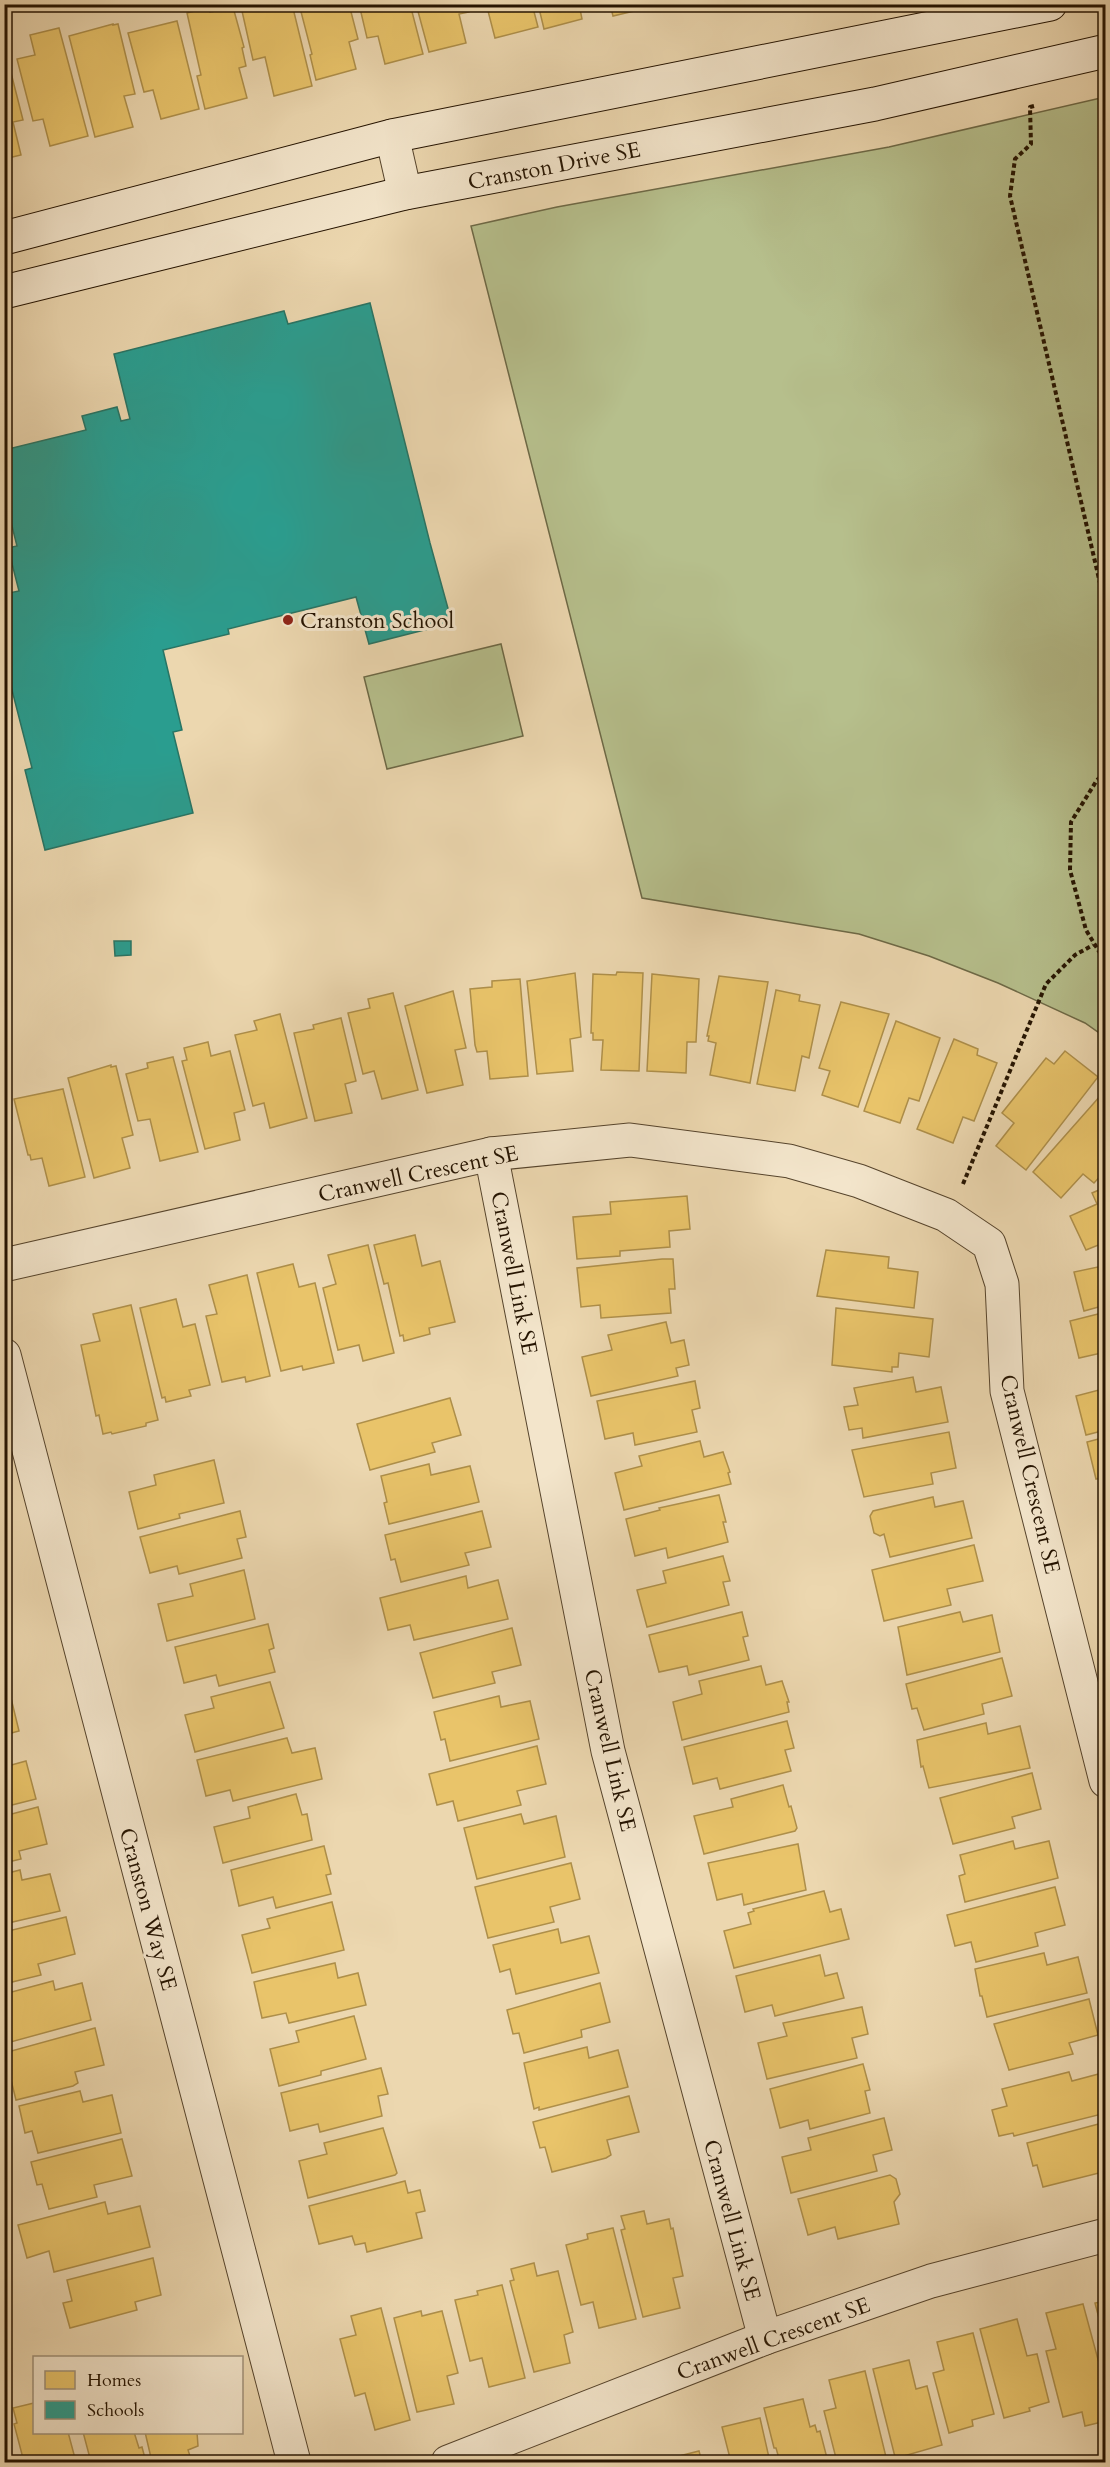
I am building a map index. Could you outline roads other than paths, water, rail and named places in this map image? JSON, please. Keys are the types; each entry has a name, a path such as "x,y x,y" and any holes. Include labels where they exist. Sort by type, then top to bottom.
{"street":[{"path":"4,238 392,135 1050,4"},
{"name":"Cranston Drive SE","path":"4,292 405,193 875,104 1106,51"},
{"path":"392,135 405,193"},
{"name":"Cranwell Crescent SE","path":"4,1265 491,1154 630,1140 789,1161 859,1181 946,1215 989,1244 1002,1284 1007,1391 1106,1780"},
{"name":"Cranwell Link SE","path":"491,1154 608,1751 765,2338"},
{"name":"Cranston Way SE","path":"4,1355 294,2463"},
{"name":"Cranwell Crescent SE","path":"448,2463 765,2338 931,2281 1106,2235"}],"place":[{"name":"Cranston School","path":"288,620"}]}
